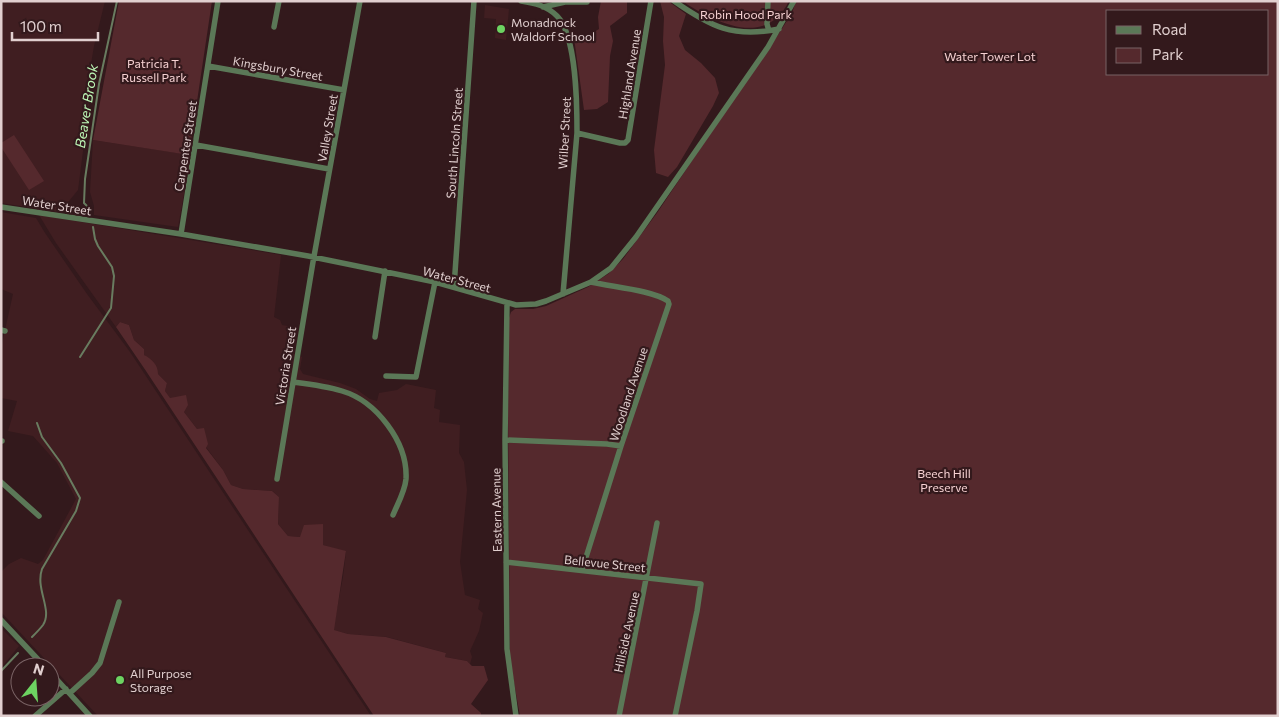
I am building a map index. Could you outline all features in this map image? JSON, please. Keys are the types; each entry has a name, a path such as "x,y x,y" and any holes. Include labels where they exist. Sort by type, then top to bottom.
{"street":[{"name":"Carpenter Street","path":"181,234 218,1"},
{"path":"274,27 278,1"},
{"name":"Valley Street","path":"314,258 360,1"},
{"name":"South Lincoln Street","path":"454,287 474,1"},
{"name":"Wilber Street","path":"522,1 544,6 558,16 563,23 569,42 576,87 577,133 563,294"},
{"name":"Highland Avenue","path":"577,133 619,143 626,143 628,140 651,1"},
{"path":"674,1 702,19 723,29 744,33 779,29"},
{"path":"768,1 767,24 769,31"},
{"name":"Water Street","path":"1,207 181,234 314,258 435,282 507,304 536,304 591,282 611,268 636,237 779,29 794,1"},
{"path":"544,6 558,3 587,2"},
{"name":"Kingsbury Street","path":"208,66 344,90"},
{"path":"196,145 329,169"},
{"name":"Victoria Street","path":"277,479 314,258"},
{"path":"374,337 385,271"},
{"path":"386,376 416,377 435,282"},
{"name":"Woodland Avenue","path":"582,570 668,301 645,293 591,282"},
{"name":"Eastern Avenue","path":"507,304 505,440 507,650 516,716"},
{"path":"293,382 343,391 358,398 376,412 389,427 399,443 406,468 404,488 393,515"},
{"path":"505,440 621,446"},
{"path":"1,482 39,516"},
{"name":"Hillside Avenue","path":"619,716 657,523"},
{"name":"Bellevue Street","path":"506,562 701,584 698,611 675,716"},
{"path":"35,716 92,674 100,663 119,602"},
{"path":"1,620 36,657"},
{"path":"60,683 90,716"}],"shaded area":[{"path":"1,1 105,1 91,64 93,73 78,190 60,212 1,203"},
{"name":"Monadnock Waldorf School","path":"485,5 509,9 506,40 495,38 496,19 484,18"},
{"path":"93,140 191,155 178,227 94,215 94,206 90,192"},
{"path":"1,212 36,218 87,294 130,352 371,716 98,716 60,675 60,657 43,657 1,612 1,572 9,564 21,558 38,564 43,560 76,499 57,463 33,436 8,431 17,401 1,398 1,348 13,294 1,289"},
{"path":"39,215 281,255 274,317 280,320 282,325 298,328 294,354 302,357 300,369 303,374 340,383 356,389 370,399 377,401 379,393 397,390 406,384 436,390 434,408 440,410 439,422 460,425 459,453 464,462 467,490 460,562 465,595 480,600 478,609 483,613 479,631 470,651 472,657 470,664 467,661 445,657 446,653 387,637 348,634 333,630 346,552 323,545 323,524 300,537 288,536 278,524 279,497 272,491 243,489 231,485 223,470 206,447 197,429 184,412 186,396 170,399 165,391 167,383 144,355 144,349 134,340 129,325 120,322 116,327 56,243"},
{"path":"1,628 19,646 1,668"}],"green space":[{"name":"Patricia T. Russell Park","path":"119,1 212,1 189,155 93,140"},
{"path":"601,1 627,1 627,13 610,26 613,41 610,56 608,102 597,109 584,110 574,38 591,34 599,29 598,17"},
{"path":"660,1 668,1 686,14 679,36 685,50 715,78 719,93 677,167 668,177 656,173 654,150 665,65 664,17"},
{"name":"Robin Hood Park","path":"682,1 789,1 779,16 767,24 753,28 724,23 709,17"},
{"name":"Beech Hill Preserve","path":"796,1 1278,1 1278,716 520,716 510,660 508,414 509,318 511,312 515,309 533,309 546,306 588,287 608,274 623,259 657,213 792,13"},
{"path":"14,135 44,181 29,190 1,147 1,143"},
{"path":"120,322 129,325 134,340 144,349 144,355 156,365 158,374 167,383 165,391 170,398 186,395 188,405 184,412 197,429 204,428 208,444 206,448 223,470 231,485 243,489 272,491 279,497 278,524 288,536 300,537 304,525 323,524 323,545 346,551 334,630 348,634 386,637 446,653 445,657 467,661 472,666 484,666 488,680 471,704 481,713 481,716 374,716 116,327"}],"waterway":[{"name":"Beaver Brook","path":"90,213 89,208 84,203 85,179 99,84 117,1"},
{"name":"Beaver Brook","path":"80,357 111,308 114,276 112,267 98,246 93,227"},
{"name":"Beaver Brook","path":"32,637 46,619 40,577 42,569 76,511 80,498 61,463 42,437 37,423"},
{"name":"Beaver Brook","path":"1,671 18,653"}],"place":[{"name":"Monadnock Waldorf School","path":"501,29"},
{"name":"All Purpose Storage","path":"120,680"}],"park label":[{"name":"Water Tower Lot","path":"990,56"}]}
